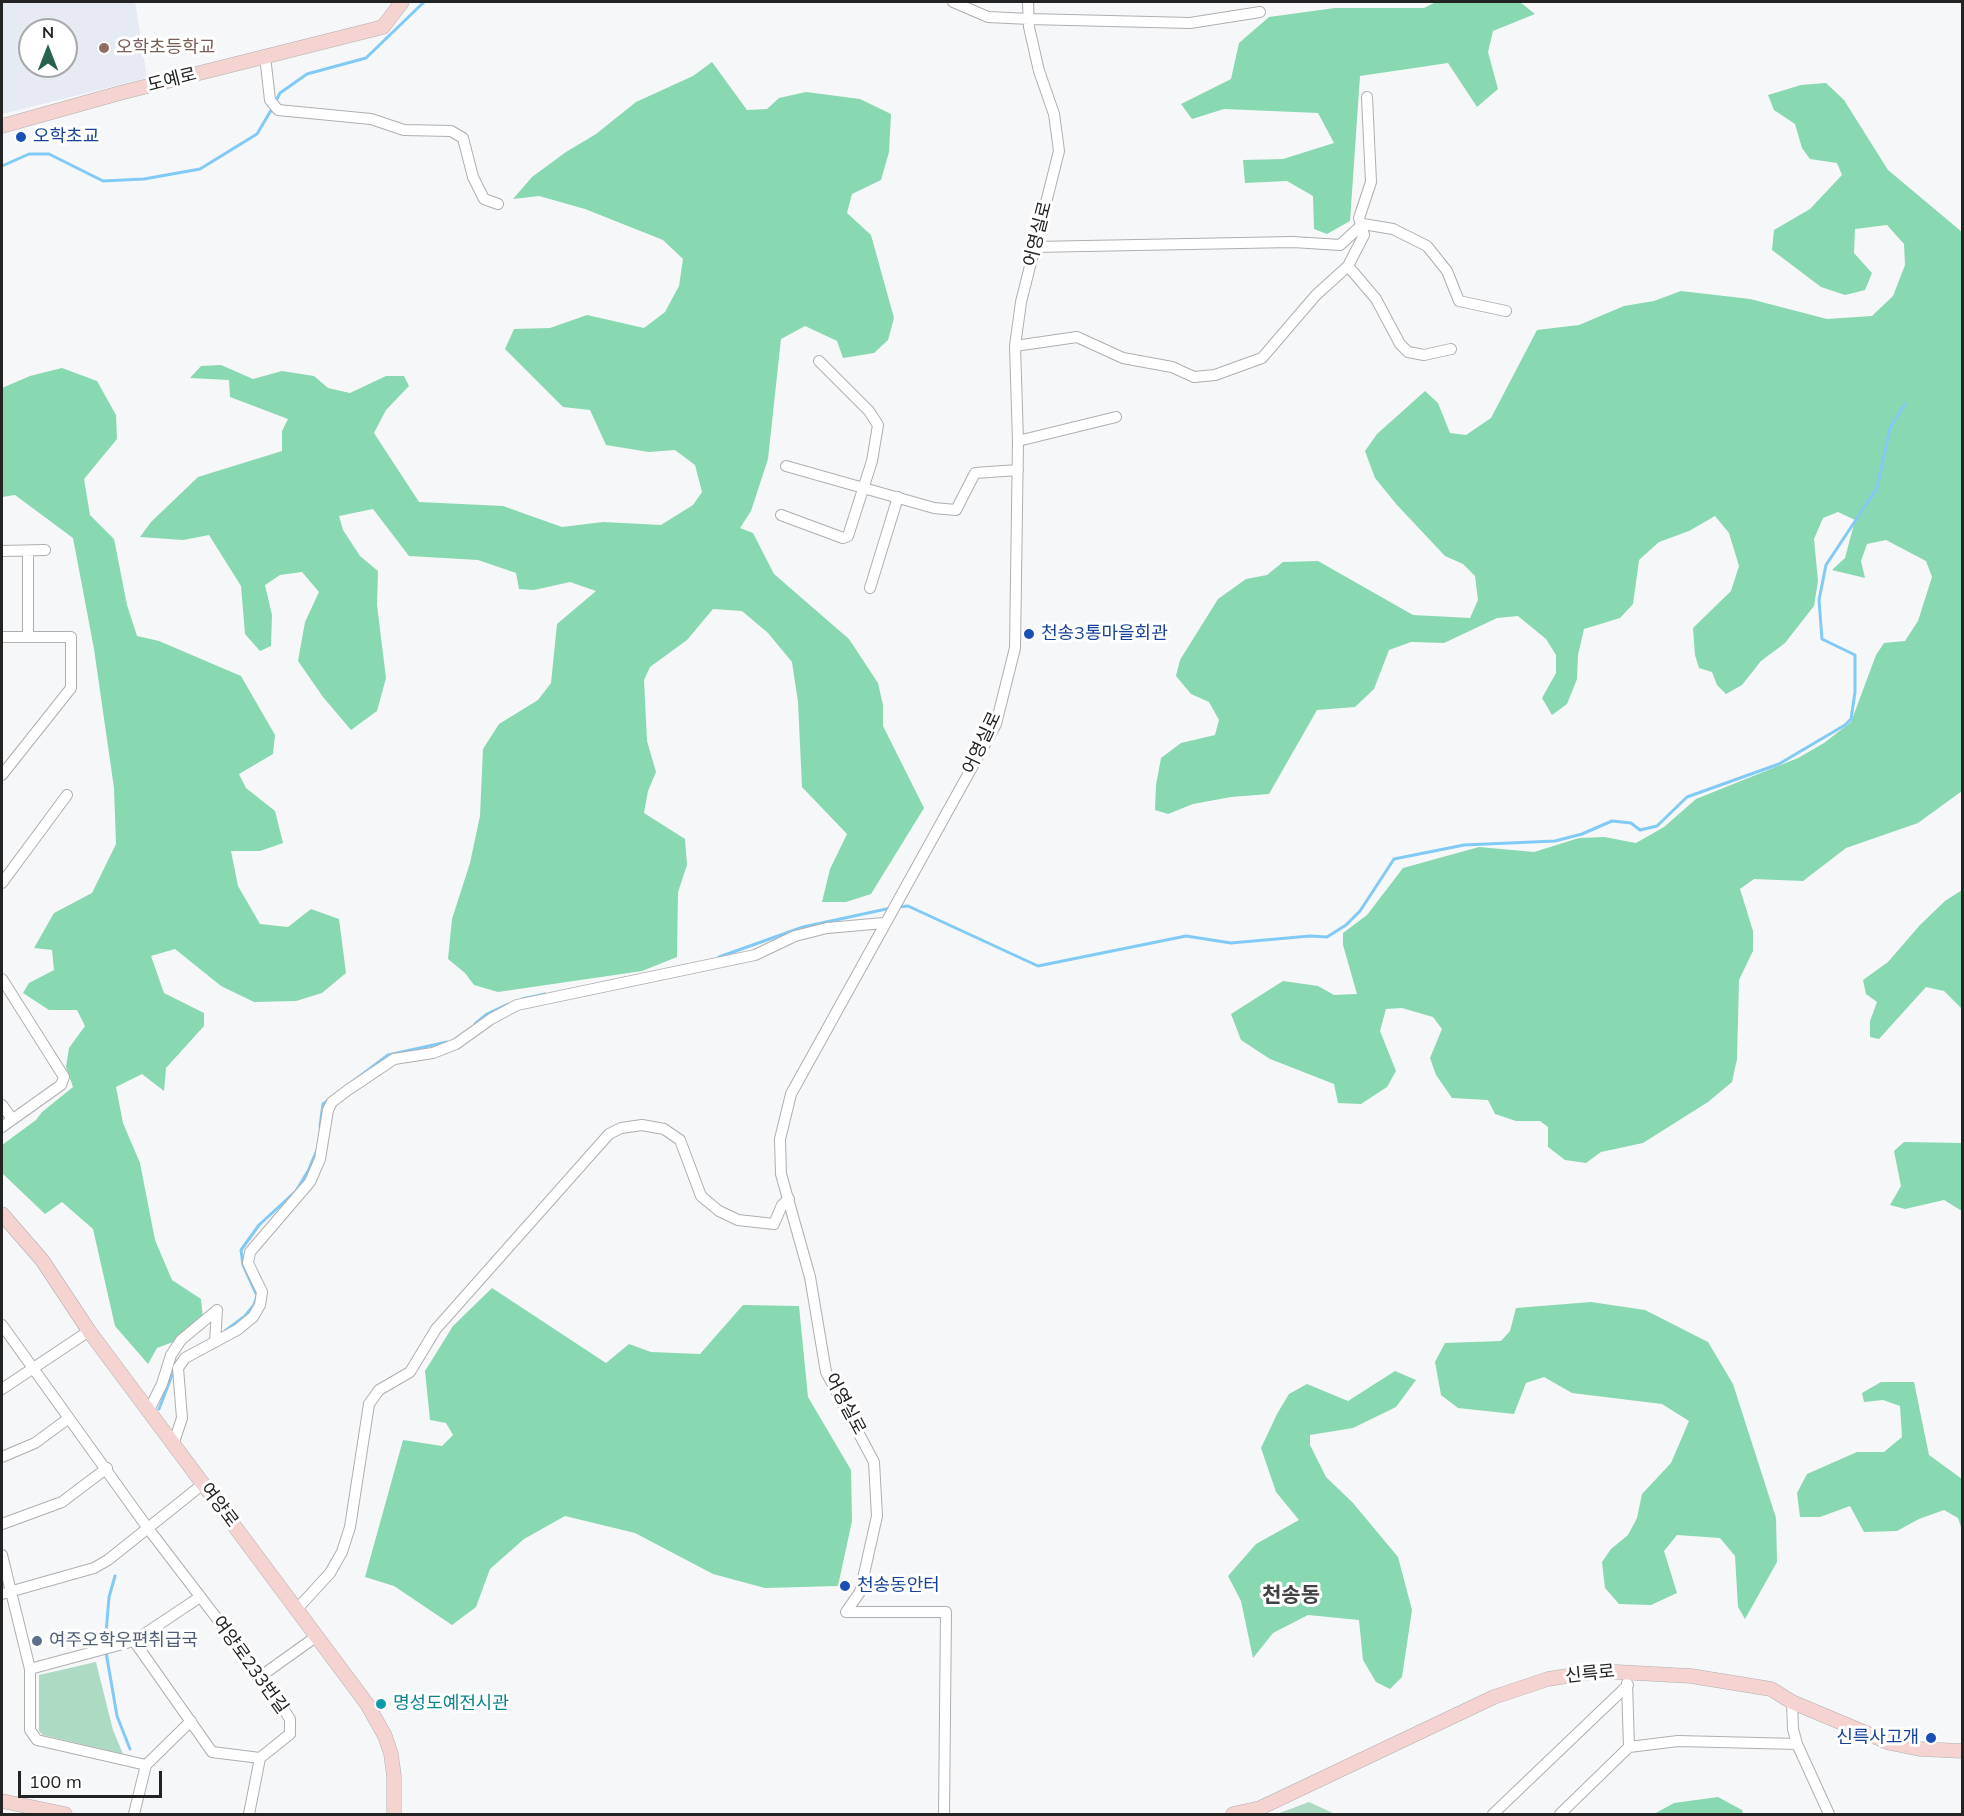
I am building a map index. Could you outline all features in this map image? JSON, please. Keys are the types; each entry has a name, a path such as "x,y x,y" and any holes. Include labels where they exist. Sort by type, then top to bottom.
{"street":[{"name":"도예로","path":"2,126 120,93 384,27 402,2"},
{"path":"953,2 988,17 1029,19 1190,23 1260,12"},
{"name":"어영실로","path":"944,1815 946,1612 846,1612 860,1592 877,1516 874,1462 826,1372 810,1277 781,1174 780,1139 791,1094 996,724 1015,648 1018,470 1016,346 1021,302 1059,151 1054,114 1039,71 1028,2"},
{"path":"265,56 270,100 278,110 371,120 404,130 451,131 463,138 473,177 484,199 498,204"},
{"path":"1016,346 1077,337 1123,358 1172,367 1194,377 1215,375 1262,358 1316,296 1348,266 1364,235 1363,224 1359,218 1371,182 1367,97"},
{"path":"1034,247 1293,242 1340,245 1363,224"},
{"path":"1363,224 1393,229 1427,246 1448,271 1459,301 1506,311"},
{"path":"1348,266 1376,299 1400,344 1408,352 1424,355 1451,349"},
{"path":"781,514 843,538 848,536 878,437 878,425 869,411 819,361"},
{"path":"1018,441 1116,417"},
{"path":"786,466 934,507 956,510 975,473 1018,470"},
{"path":"870,588 898,497"},
{"path":"2,551 45,550"},
{"path":"28,551 28,637"},
{"path":"2,637 71,638 71,688 2,775"},
{"path":"2,883 67,795"},
{"path":"173,1445 182,1418 178,1368 185,1358 237,1330 253,1317 260,1305 262,1292 248,1263 250,1252 310,1182 320,1159 327,1110 332,1102 394,1059 433,1053 456,1044 491,1018 518,1005 755,955 795,936 827,928 886,920"},
{"path":"2,979 64,1077 61,1085 2,1127"},
{"path":"2,1105 12,1119"},
{"path":"297,1609 330,1573 342,1552 350,1527 369,1404 379,1390 410,1372 436,1329 609,1134 621,1128 642,1125 664,1129 680,1140 701,1196 719,1211 738,1220 774,1224 782,1205 789,1199"},
{"name":"여양로","path":"2,1214 42,1260 89,1332 367,1704 385,1736 394,1776 394,1814"},
{"path":"148,1412 162,1384 171,1355 181,1340 218,1310 215,1342"},
{"name":"여양로233번길","path":"2,1325 107,1468 147,1527 261,1676 290,1719 292,1727 290,1734 260,1758"},
{"path":"2,1389 89,1332"},
{"path":"2,1458 35,1443 69,1418"},
{"path":"2,1524 62,1502 107,1468"},
{"path":"6,1592 94,1568 126,1548 147,1527 203,1484"},
{"path":"2,1555 6,1592 30,1669 30,1730 37,1740 146,1765"},
{"path":"30,1669 134,1641 200,1597"},
{"path":"261,1676 317,1636"},
{"path":"134,1641 213,1752 260,1758 249,1815"},
{"name":"신륵로","path":"1233,1815 1260,1808 1494,1697 1548,1679 1599,1671 1627,1678 1691,1676 1771,1689 1792,1701 1890,1743 1920,1749 1962,1751"},
{"path":"1627,1678 1629,1747"},
{"path":"1493,1815 1627,1678"},
{"path":"1792,1701 1793,1729 1797,1744 1829,1815"},
{"path":"135,1815 146,1765 191,1721"},
{"path":"1560,1815 1629,1747 1678,1741 1797,1744"},
{"path":"2,1801 65,1815"}],"shaded area":[{"name":"오학초등학교","path":"2,2 135,2 147,78 2,114"}],"green space":[{"path":"1436,2 1520,2 1535,14 1493,31 1488,52 1498,89 1477,107 1448,63 1360,76 1350,221 1327,234 1314,229 1313,196 1287,181 1245,183 1243,160 1283,159 1334,143 1318,113 1224,109 1192,119 1181,104 1231,79 1239,43 1269,17 1335,8 1424,8"},
{"path":"712,62 747,110 767,109 779,98 806,92 860,99 891,114 889,152 881,180 852,194 847,213 871,235 894,318 888,340 874,353 843,358 837,341 805,326 781,339 768,459 751,511 740,528 753,533 774,574 849,639 878,683 883,705 883,726 924,808 871,894 846,902 822,902 830,869 847,834 802,787 798,702 792,662 768,633 742,611 713,609 687,640 650,667 644,680 647,741 656,772 648,791 644,813 685,839 687,865 678,892 677,957 642,971 498,992 474,985 465,973 448,959 452,919 470,863 480,816 483,749 499,724 538,700 551,683 557,624 596,591 570,582 534,590 519,589 516,573 478,560 409,556 373,509 339,516 343,530 360,556 378,571 377,605 386,678 377,711 351,730 323,697 298,661 305,622 319,592 302,572 280,575 265,585 272,615 271,646 260,651 245,634 241,586 209,535 183,540 140,537 151,522 198,477 282,451 282,431 288,419 230,397 229,380 190,378 201,366 221,365 253,379 282,371 314,376 328,388 350,393 386,376 404,376 409,386 386,410 374,433 419,502 503,506 562,527 603,522 661,525 693,505 702,492 695,465 675,450 649,452 606,445 590,410 563,407 505,349 514,329 550,328 587,315 644,328 665,312 679,286 683,259 663,240 585,209 539,196 513,199 532,177 596,134 636,102 693,76"},
{"path":"1826,83 1844,100 1888,170 1962,232 1962,791 1918,823 1846,848 1803,881 1754,879 1740,889 1753,931 1753,951 1739,980 1737,1059 1732,1082 1708,1102 1643,1143 1601,1152 1586,1163 1565,1160 1548,1147 1548,1127 1540,1121 1516,1121 1495,1114 1488,1100 1452,1098 1436,1075 1430,1058 1442,1029 1433,1017 1402,1008 1386,1009 1380,1031 1396,1071 1387,1087 1361,1104 1338,1103 1334,1084 1270,1059 1241,1040 1231,1014 1283,981 1318,986 1334,995 1357,994 1343,945 1343,933 1367,915 1403,868 1479,847 1534,852 1579,838 1604,837 1636,843 1664,827 1696,799 1798,758 1824,743 1851,722 1876,655 1884,643 1905,641 1918,621 1932,577 1926,561 1886,540 1867,544 1861,561 1865,578 1832,570 1845,558 1855,520 1838,512 1823,518 1814,539 1818,581 1814,606 1785,643 1761,661 1742,685 1726,694 1717,685 1712,672 1699,668 1695,655 1693,628 1731,591 1739,566 1729,533 1715,516 1689,531 1659,542 1639,560 1633,604 1620,618 1584,629 1578,655 1577,679 1567,704 1552,715 1542,698 1556,673 1556,655 1546,639 1518,616 1497,618 1444,643 1411,642 1389,650 1374,689 1355,707 1317,710 1269,794 1231,797 1193,804 1168,814 1155,810 1156,785 1161,758 1181,743 1215,735 1219,720 1209,702 1191,694 1176,676 1180,660 1218,599 1246,579 1267,575 1283,562 1318,561 1413,615 1470,618 1478,600 1475,576 1463,564 1445,556 1397,505 1375,478 1365,451 1377,434 1425,391 1438,403 1450,433 1466,435 1491,418 1537,330 1579,325 1624,306 1654,301 1681,291 1750,299 1827,319 1872,316 1893,296 1905,265 1904,244 1887,225 1855,229 1854,253 1872,273 1865,290 1845,295 1821,287 1772,250 1774,230 1810,209 1842,175 1837,163 1810,159 1802,148 1795,124 1774,110 1768,95 1801,85"},
{"path":"62,368 97,381 116,415 117,439 84,479 90,515 114,539 127,605 137,636 159,641 241,676 275,735 273,754 239,774 246,788 275,811 283,843 260,851 231,851 238,886 260,924 288,927 311,909 339,919 346,973 322,993 296,1001 254,1002 221,986 175,949 151,956 164,993 204,1013 204,1026 166,1068 164,1091 142,1074 116,1087 123,1123 140,1163 155,1240 172,1280 201,1299 203,1319 181,1339 157,1348 148,1364 115,1326 93,1229 62,1202 45,1214 2,1173 2,1145 36,1120 42,1112 73,1087 66,1067 69,1048 85,1026 77,1010 49,1010 23,993 29,983 54,970 52,950 34,948 54,913 92,893 116,844 114,788 94,649 73,538 15,495 2,497 2,388 30,376"},
{"path":"1962,890 1962,1009 1944,991 1926,987 1879,1039 1870,1037 1870,1021 1877,1002 1866,994 1863,980 1888,962 1920,925 1945,901"},
{"path":"1904,1142 1962,1143 1962,1211 1944,1200 1905,1209 1890,1205 1901,1186 1894,1151"},
{"path":"492,1288 606,1363 629,1344 651,1352 700,1354 743,1305 799,1306 808,1397 851,1470 852,1521 838,1586 765,1588 713,1574 635,1533 565,1516 524,1539 490,1569 476,1607 452,1625 394,1586 365,1577 403,1440 442,1446 453,1435 446,1423 430,1420 425,1371 453,1326"},
{"path":"1591,1302 1645,1310 1708,1342 1733,1384 1776,1518 1777,1562 1745,1619 1738,1607 1735,1556 1720,1538 1677,1535 1664,1551 1677,1593 1651,1605 1619,1604 1605,1588 1602,1562 1611,1549 1628,1535 1637,1518 1642,1494 1671,1463 1689,1421 1662,1404 1572,1393 1544,1377 1526,1383 1514,1414 1458,1408 1441,1395 1435,1362 1445,1343 1501,1341 1510,1331 1516,1308"},
{"path":"1395,1371 1416,1380 1396,1407 1353,1428 1310,1435 1310,1445 1326,1477 1353,1503 1398,1557 1412,1610 1402,1677 1390,1689 1376,1682 1363,1660 1359,1620 1308,1615 1273,1633 1253,1658 1241,1601 1228,1576 1256,1544 1299,1520 1276,1492 1261,1448 1277,1414 1289,1394 1307,1384 1348,1401"},
{"path":"1881,1382 1914,1382 1929,1455 1962,1479 1962,1530 1958,1518 1944,1510 1919,1519 1897,1531 1864,1532 1850,1506 1820,1517 1800,1517 1797,1493 1807,1474 1857,1452 1884,1452 1902,1437 1900,1406 1883,1400 1864,1402 1862,1393"},
{"path":"96,1662 113,1730 123,1754 43,1735 39,1731 39,1675"},
{"path":"1718,1797 1742,1810 1743,1814 1654,1814 1674,1803"},
{"path":"1309,1802 1335,1814 1277,1814"}],"waterway":[{"path":"276,101 280,93 307,74 366,58 424,2"},
{"path":"2,166 29,154 49,154 103,181 144,179 200,169 257,134 273,107"},
{"path":"898,907 908,906 1038,966 1186,936 1231,943 1310,936 1327,937 1346,925 1360,911 1394,859 1464,845 1555,841 1582,834 1612,821 1631,823 1640,830 1657,826 1687,797 1779,764 1845,725 1851,719 1855,692 1855,655 1822,639 1819,600 1826,565 1877,488 1890,428 1905,404"},
{"path":"719,957 803,927 891,908"},
{"path":"522,999 545,994"},
{"path":"475,1024 487,1014 508,1004"},
{"path":"320,1126 323,1104 388,1055 447,1042"},
{"path":"225,1331 245,1316 254,1305 257,1296 243,1265 241,1250 259,1225 296,1191 317,1150"},
{"path":"159,1409 174,1370"},
{"path":"105,1645 109,1597 115,1576"},
{"path":"106,1652 117,1716 130,1749"}],"place":[{"name":"오학초등학교","path":"104,48"},
{"name":"오학초교","path":"21,137"},
{"name":"천송3통마을회관","path":"1029,634"},
{"name":"천송동안터","path":"845,1586"},
{"name":"여주오학우편취급국","path":"37,1641"},
{"name":"명성도예전시관","path":"381,1704"},
{"name":"신륵사고개","path":"1931,1738"}],"district":[{"name":"천송동","path":"1291,1596"}]}
